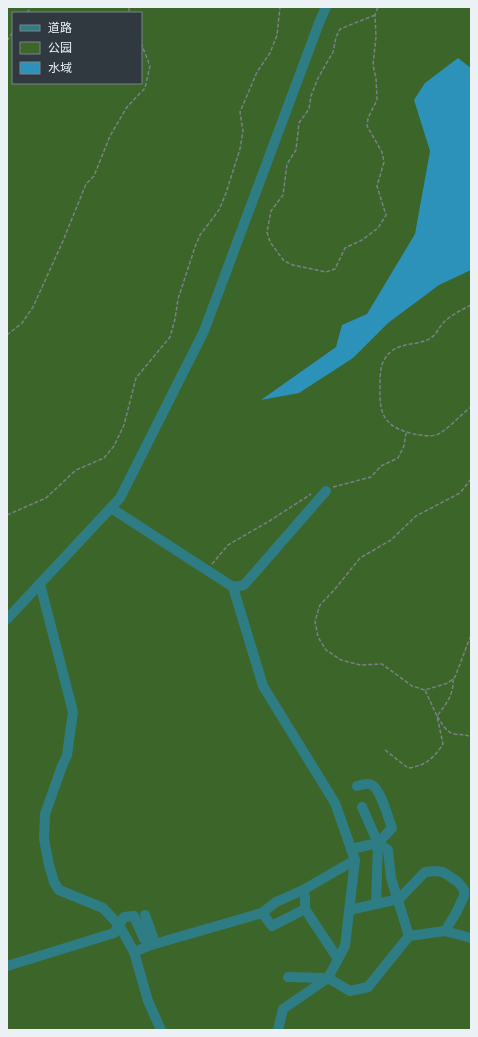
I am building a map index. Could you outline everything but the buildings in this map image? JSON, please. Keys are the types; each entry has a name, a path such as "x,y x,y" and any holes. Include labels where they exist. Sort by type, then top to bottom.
{"street":[{"path":"7,619 120,498 204,331 316,30 326,7"},
{"path":"232,587 244,584 326,491"},
{"path":"111,508 232,587 263,686 335,803 355,860 345,946 328,978 283,1009 278,1030"},
{"path":"40,584 73,712 68,755 62,766 45,814 44,839 49,865 54,882 59,890 103,908 119,925 134,952 148,1001 161,1030"},
{"path":"351,849 378,843 392,828 378,791 372,785 367,783 357,786"},
{"path":"362,807 378,843 375,895 376,904"},
{"path":"378,843 388,850 391,878 410,936"},
{"path":"134,952 151,945 262,913 276,902 303,890 355,860"},
{"path":"349,910 399,899 425,872 443,872 451,876 463,887 464,896 445,931"},
{"path":"377,880 391,878"},
{"path":"303,890 305,897 305,909 338,959"},
{"path":"262,913 272,926 305,909"},
{"path":"145,915 153,937 151,945"},
{"path":"7,966 114,933 124,917 134,916 144,939 151,945"},
{"path":"288,977 328,978 350,991 368,987 410,936 445,931 471,938"}],"path":[{"path":"7,515 46,498 76,470 104,458 114,446 124,425 136,378 170,337 178,299 195,247 200,235 218,210 226,193 240,149 243,131 240,112 257,72 270,53 277,35 280,7"},
{"path":"375,15 340,29 336,37 333,52 314,87 309,108 299,123 296,150 287,164 283,195 271,211 267,232 270,242 284,261 293,265 326,272 335,269 345,248 362,240 378,228 386,215 377,186 384,162 382,152 367,126 368,118 377,100 376,78 372,65 376,37 375,15 378,7"},
{"path":"7,335 22,323 33,307 63,241 86,184 94,176 110,136 127,107 145,88 150,66 142,46"},
{"path":"471,305 454,314 443,323 433,337 425,341 406,344 394,350 384,360 380,375 379,405 384,416 393,426 406,432 423,436 436,435 471,407"},
{"path":"326,491 336,485 371,477 381,466 398,458 404,446 406,432"},
{"path":"471,478 460,493 416,516 391,540 360,558 335,589 320,604 315,621 318,638 326,650 341,660 360,665 382,664 412,686 425,690 448,683 455,677 471,635"},
{"path":"206,570 228,544 271,520 311,494"},
{"path":"437,716 446,704 453,690 453,679"},
{"path":"425,690 437,716 444,727 452,734 465,734 471,737"},
{"path":"384,750 408,768 417,767 435,758 444,744 437,716"}],"green space":[{"path":"7,7 471,7 471,1030 7,1030"}],"water":[{"path":"458,58 471,68 471,270 439,285 388,323 353,358 299,393 261,400 336,347 342,325 367,314 415,234 430,151 414,100 425,83"}]}
